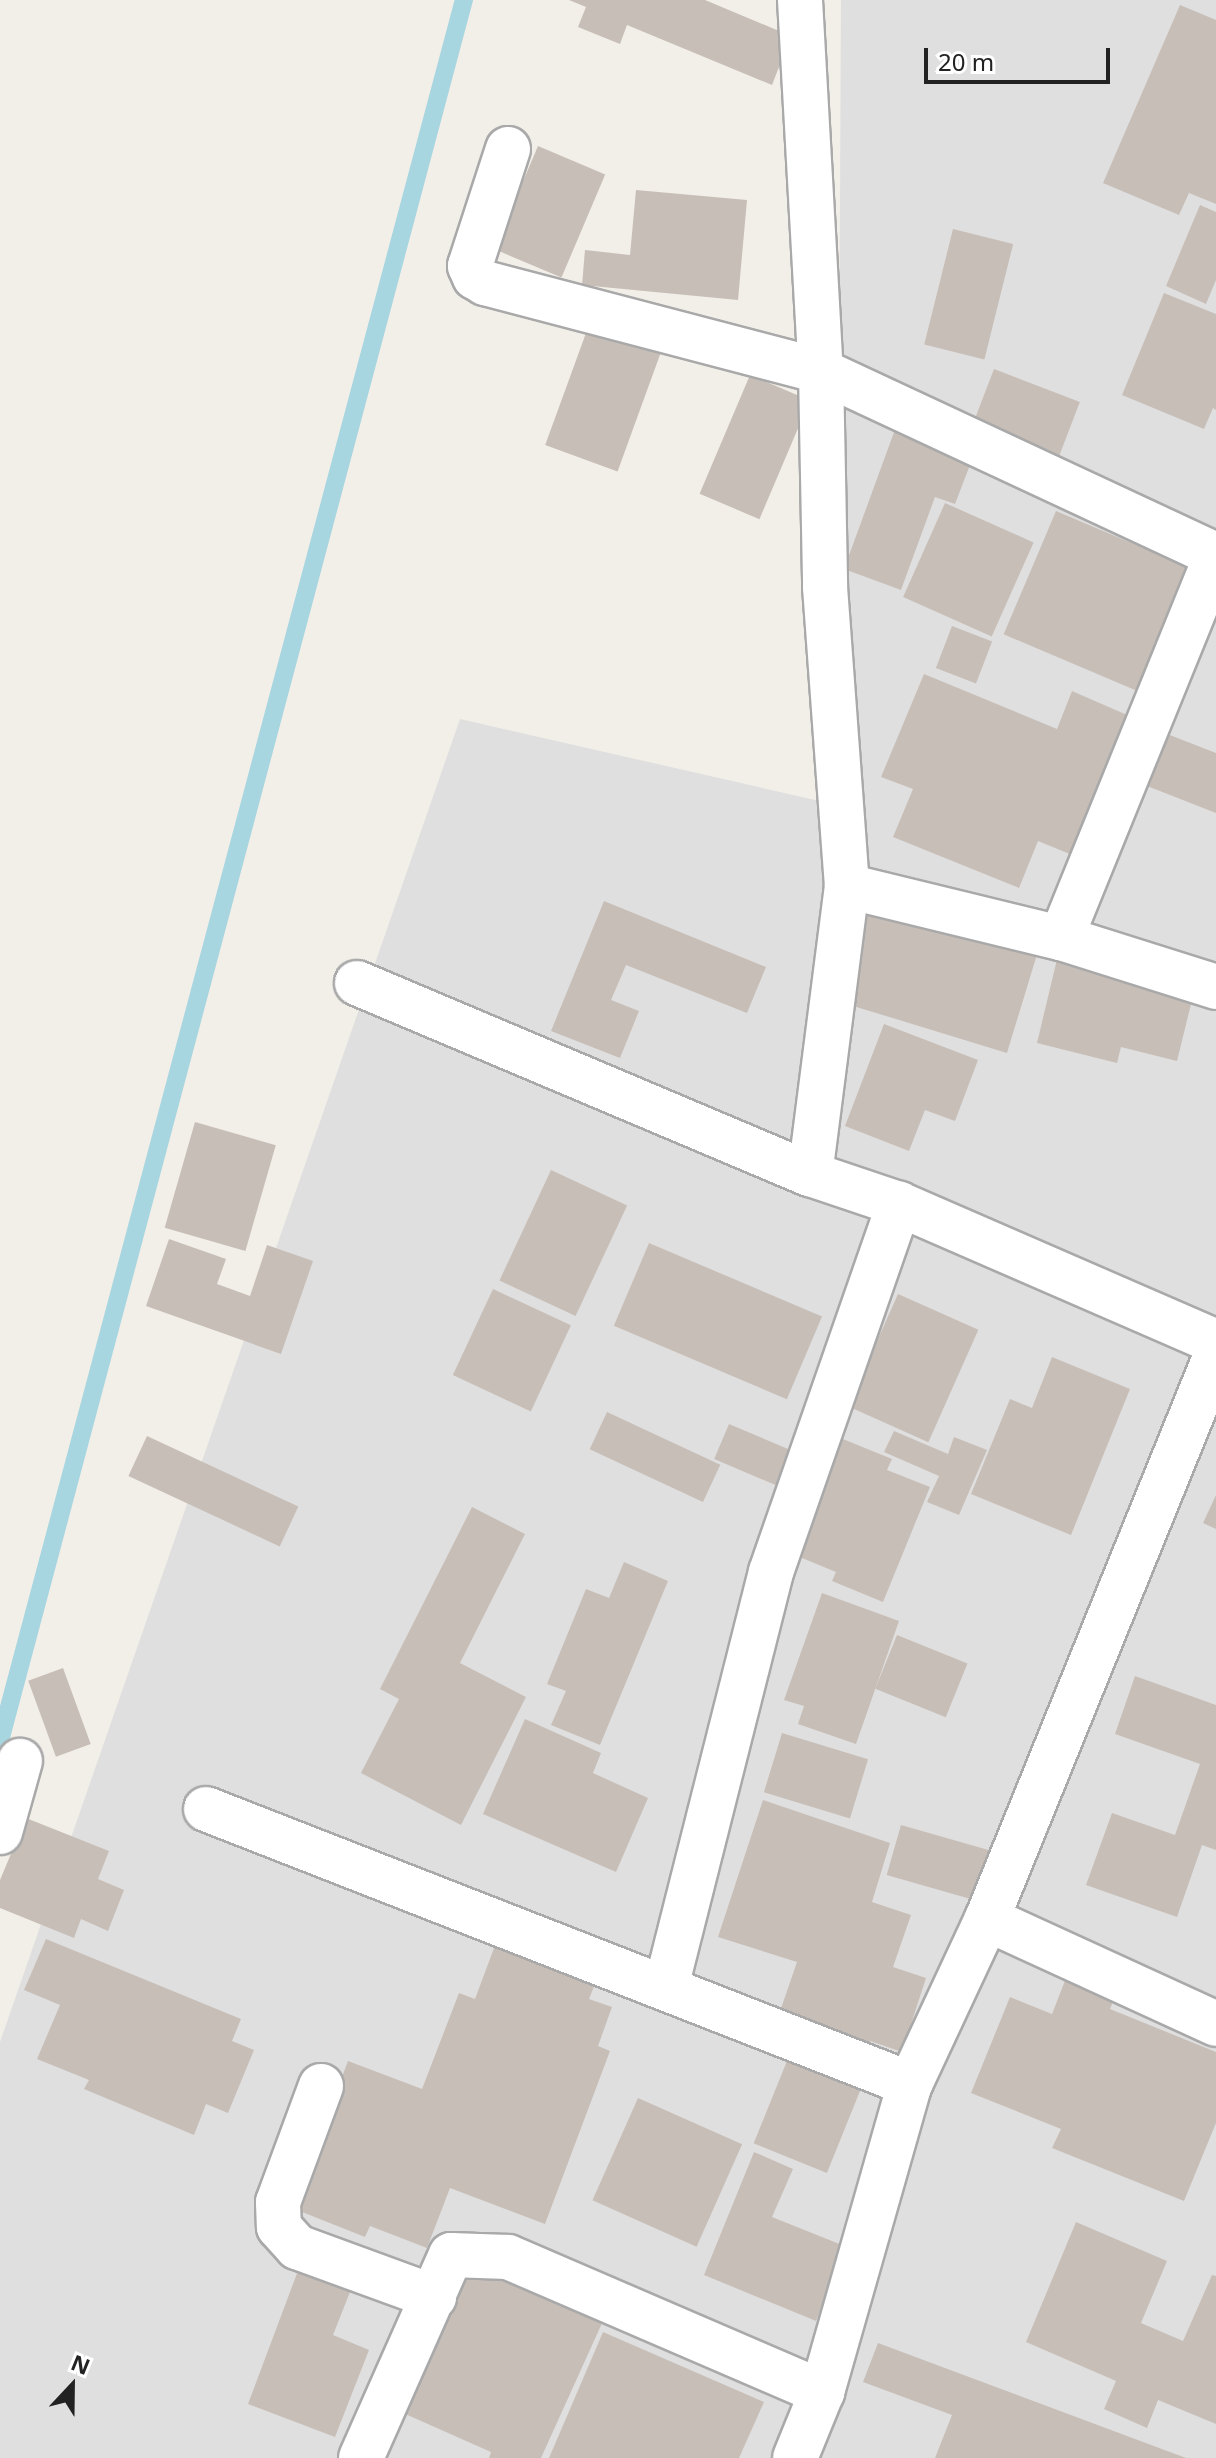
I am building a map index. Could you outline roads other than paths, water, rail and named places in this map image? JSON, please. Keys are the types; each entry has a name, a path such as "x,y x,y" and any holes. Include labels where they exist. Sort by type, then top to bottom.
{"street":[{"path":"800,0 821,371 825,587 847,886 810,1174"},
{"path":"508,149 472,256 470,266 475,277 497,287 821,371 1216,556 1061,938"},
{"path":"847,886 1061,938 1216,987"},
{"path":"357,983 810,1174 899,1204 1216,1342"},
{"path":"666,1987 771,1572 899,1204"},
{"path":"795,2458 822,2392 910,2084 987,1919 1216,1355"},
{"path":"0,1832 20,1761"},
{"path":"206,1809 910,2084"},
{"path":"987,1919 1216,2024"},
{"path":"321,2086 278,2202 279,2227 297,2247 434,2297"},
{"path":"361,2458 451,2255 508,2257 822,2392"}],"waterway":[{"path":"0,1741 464,0"}]}
